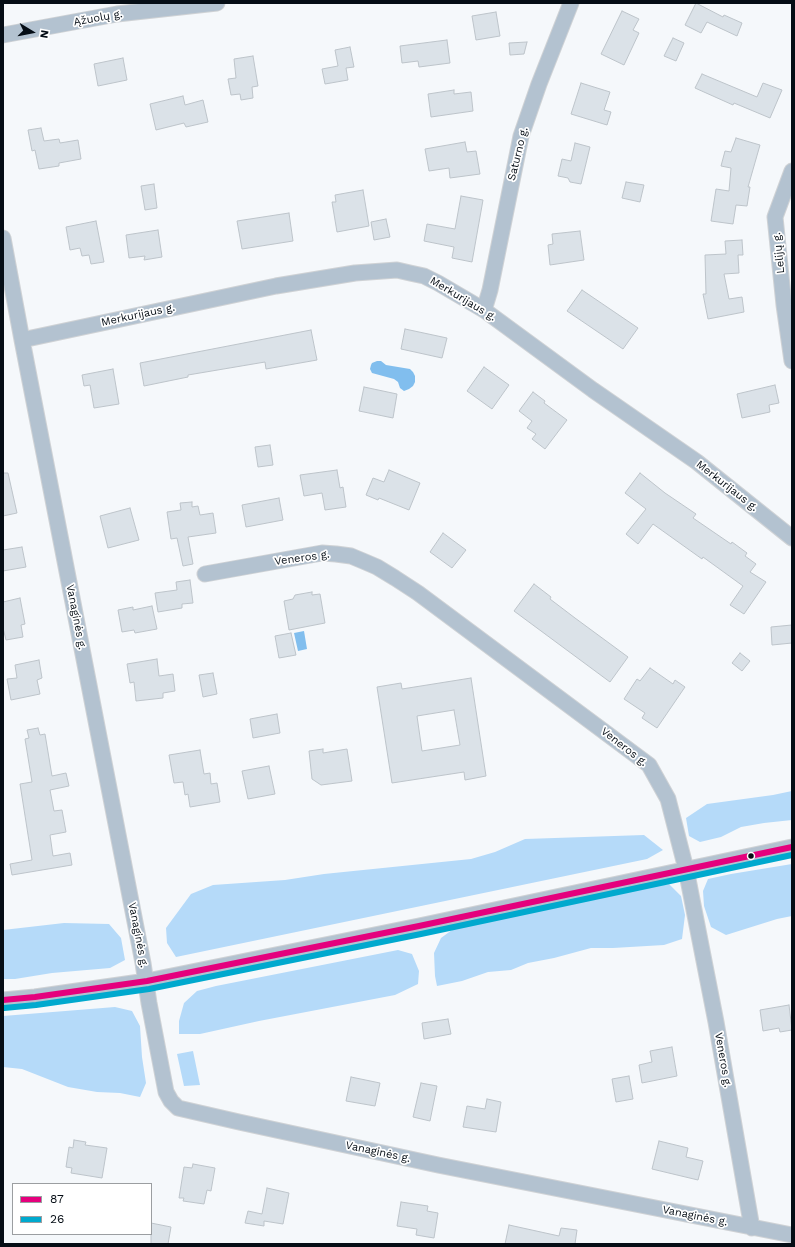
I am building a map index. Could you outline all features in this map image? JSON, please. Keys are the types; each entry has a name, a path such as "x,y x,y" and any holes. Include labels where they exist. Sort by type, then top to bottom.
{"street":[{"name":"Ąžuolų g.","path":"3,35 117,14 217,3"},
{"name":"Saturno g.","path":"484,310 490,290 521,136 539,84 571,3"},
{"name":"Lelijų g.","path":"792,171 775,217 784,305 792,361"},
{"name":"Vanaginės g.","path":"3,238 147,981 149,1002 166,1092 171,1101 178,1108 438,1164 792,1235"},
{"name":"Merkurijaus g.","path":"22,340 276,286 355,273 397,270 424,276 484,310 594,390 697,462 792,538"},
{"name":"Veneros g.","path":"205,574 322,554 351,556 364,561 377,567 418,593 649,765 668,800 686,869 716,1022 752,1228"},
{"path":"3,1000 147,981 792,847"}],"shaded area":[{"path":"377,361 381,361 386,365 410,369 415,376 413,386 404,391 394,379 372,373 370,369 371,365"},
{"path":"304,631 307,649 298,651 294,633"},
{"path":"792,791 792,820 741,827 721,837 700,842 689,836 686,818 707,804"},
{"path":"644,835 663,850 647,859 176,957 167,943 166,928 191,894 213,885 285,880 324,874 471,859 495,852 525,839"},
{"path":"792,864 792,916 777,919 726,935 711,927 704,906 703,891 708,879"},
{"path":"669,884 681,896 685,915 682,939 664,945 591,948 528,963 511,970 488,972 462,981 437,986 434,953 441,938 456,927"},
{"path":"64,923 109,924 121,938 125,960 110,968 52,973 15,979 3,979 3,930"},
{"path":"398,950 412,954 419,971 418,984 395,995 200,1034 179,1034 179,1021 184,1003 197,991"},
{"path":"115,1007 132,1011 140,1026 142,1057 146,1083 140,1097 120,1093 97,1092 68,1087 22,1069 3,1067 3,1016"},
{"path":"193,1051 200,1085 184,1086 177,1054"}],"building":[{"path":"696,3 723,17 724,15 742,23 737,36 707,22 701,33 685,25"},
{"path":"622,11 639,19 633,30 639,33 624,65 601,54"},
{"path":"496,12 500,36 476,40 472,16"},
{"path":"673,38 684,43 676,61 664,56"},
{"path":"447,40 450,63 419,67 418,61 402,63 400,46"},
{"path":"527,42 524,54 510,55 509,43"},
{"path":"350,47 354,67 346,68 348,80 325,84 322,69 338,66 335,50"},
{"path":"253,56 258,86 252,87 253,98 241,100 240,94 231,95 228,79 236,78 234,59"},
{"path":"123,58 127,80 98,86 94,64"},
{"path":"702,74 757,97 763,83 782,90 770,118 734,103 733,105 695,88"},
{"path":"581,83 610,92 604,110 611,112 607,125 571,114"},
{"path":"454,90 454,94 471,92 473,111 431,117 428,94"},
{"path":"183,96 185,105 203,100 208,122 186,127 184,123 156,130 150,104"},
{"path":"41,128 44,141 59,139 60,143 78,140 81,159 59,163 59,166 39,169 35,150 32,151 28,130"},
{"path":"736,138 760,145 748,187 750,187 747,206 736,205 733,224 711,221 716,189 729,191 731,168 721,166 725,151 731,152"},
{"path":"465,142 467,152 476,151 480,174 450,178 449,168 429,171 425,149"},
{"path":"575,143 590,147 581,184 570,182 568,178 558,176 562,159 571,161"},
{"path":"626,182 644,185 640,202 622,198"},
{"path":"154,184 157,208 145,210 141,186"},
{"path":"363,190 369,226 337,232 332,202 336,202 335,195"},
{"path":"461,196 483,200 472,262 452,258 454,247 424,241 427,224 455,229"},
{"path":"289,213 293,241 242,249 237,221"},
{"path":"386,219 390,237 374,240 371,222"},
{"path":"96,221 104,262 91,264 89,255 82,256 80,248 70,250 66,227"},
{"path":"158,230 162,257 144,260 145,256 129,258 126,235"},
{"path":"580,231 584,260 550,265 548,245 553,244 552,234"},
{"path":"742,240 743,255 738,255 739,273 724,274 729,299 742,297 744,312 708,319 703,294 706,294 705,255 726,254 725,241"},
{"path":"582,290 638,328 623,349 567,311"},
{"path":"405,329 447,338 442,358 401,349"},
{"path":"311,330 317,360 266,369 265,362 188,375 188,377 144,386 140,363"},
{"path":"484,367 509,385 492,409 467,391"},
{"path":"113,369 119,404 94,408 90,385 84,386 82,375"},
{"path":"775,385 779,403 769,405 770,412 742,418 737,394"},
{"path":"364,387 397,394 393,418 359,411"},
{"path":"533,392 545,401 544,403 567,420 545,449 532,439 536,434 527,428 532,421 519,411"},
{"path":"270,445 273,465 258,467 255,447"},
{"path":"337,470 340,488 343,487 346,507 325,510 322,493 304,496 300,475"},
{"path":"389,470 420,483 409,510 379,498 378,500 366,495 373,478 384,482"},
{"path":"3,473 8,473 17,513 3,516"},
{"path":"640,473 665,493 696,514 693,518 747,553 745,556 756,564 750,572 766,582 744,614 730,605 743,586 703,557 702,559 653,524 638,544 626,534 646,509 625,493"},
{"path":"279,498 283,520 246,527 242,505"},
{"path":"192,502 192,507 198,506 200,515 213,513 216,533 188,537 193,564 183,566 177,538 171,539 167,512 181,510 180,503"},
{"path":"130,508 139,540 108,548 100,516"},
{"path":"443,533 466,550 452,568 430,552"},
{"path":"22,547 26,567 3,571 3,550"},
{"path":"190,580 193,603 182,604 182,608 158,612 155,593 177,590 176,582"},
{"path":"534,584 551,597 550,599 628,657 610,682 514,611"},
{"path":"312,592 312,595 320,594 325,623 289,630 284,601 293,599 295,595"},
{"path":"20,598 25,624 21,625 23,637 6,640 3,628 3,602"},
{"path":"152,606 157,629 135,633 134,630 122,632 118,610 133,607 133,610"},
{"path":"792,625 792,643 772,645 771,627"},
{"path":"291,633 296,655 279,658 275,636"},
{"path":"740,653 750,661 742,671 732,663"},
{"path":"157,659 159,676 173,674 175,691 163,693 163,698 136,701 134,682 130,683 127,664"},
{"path":"39,660 42,678 37,680 40,694 11,700 7,679 17,678 15,665"},
{"path":"650,668 673,684 675,680 685,687 657,728 642,718 645,713 624,699 637,679 640,681"},
{"path":"213,673 217,694 203,697 199,675"},
{"path":"471,678 486,776 465,780 464,772 392,783 377,687 401,683 402,689","holes":["454,710 460,745 422,751 417,716"]},
{"path":"277,714 280,733 253,738 250,719"},
{"path":"38,728 40,735 45,734 52,776 66,773 69,786 50,790 54,811 62,810 66,832 50,835 53,856 70,853 72,865 12,875 10,864 32,860 20,784 32,782 25,739 29,738 27,730"},
{"path":"323,749 323,753 347,749 352,781 321,785 312,779 309,751"},
{"path":"200,750 204,774 210,773 211,784 217,783 220,802 190,807 188,794 185,795 183,782 174,783 169,755"},
{"path":"269,766 275,794 248,799 242,771"},
{"path":"789,1005 792,1030 780,1032 779,1028 763,1031 760,1010"},
{"path":"448,1019 451,1034 424,1039 422,1023"},
{"path":"672,1047 677,1076 642,1083 639,1065 652,1062 650,1051"},
{"path":"629,1076 633,1099 616,1102 612,1079"},
{"path":"351,1077 380,1083 375,1106 346,1101"},
{"path":"421,1083 437,1086 430,1121 413,1117"},
{"path":"487,1099 501,1102 496,1132 463,1127 467,1106 485,1109"},
{"path":"74,1140 86,1142 85,1145 107,1148 102,1178 71,1173 72,1168 66,1167 69,1147 73,1148"},
{"path":"659,1141 688,1148 686,1157 703,1161 698,1180 652,1169"},
{"path":"193,1164 215,1168 211,1191 207,1190 204,1204 183,1201 184,1198 179,1198 184,1167 192,1168"},
{"path":"267,1188 289,1193 283,1224 264,1221 264,1226 245,1223 248,1211 262,1214"},
{"path":"401,1202 428,1206 427,1211 438,1213 434,1238 416,1235 417,1229 397,1226"},
{"path":"152,1223 171,1227 168,1244 151,1244"},
{"path":"509,1225 559,1236 561,1228 577,1230 575,1244 505,1244"}],"transit line":[{"name":"87","path":"3,1000 35,997 147,981 419,926 792,847"},
{"name":"26","path":"4,1008 149,989 421,934 792,855"}]}
